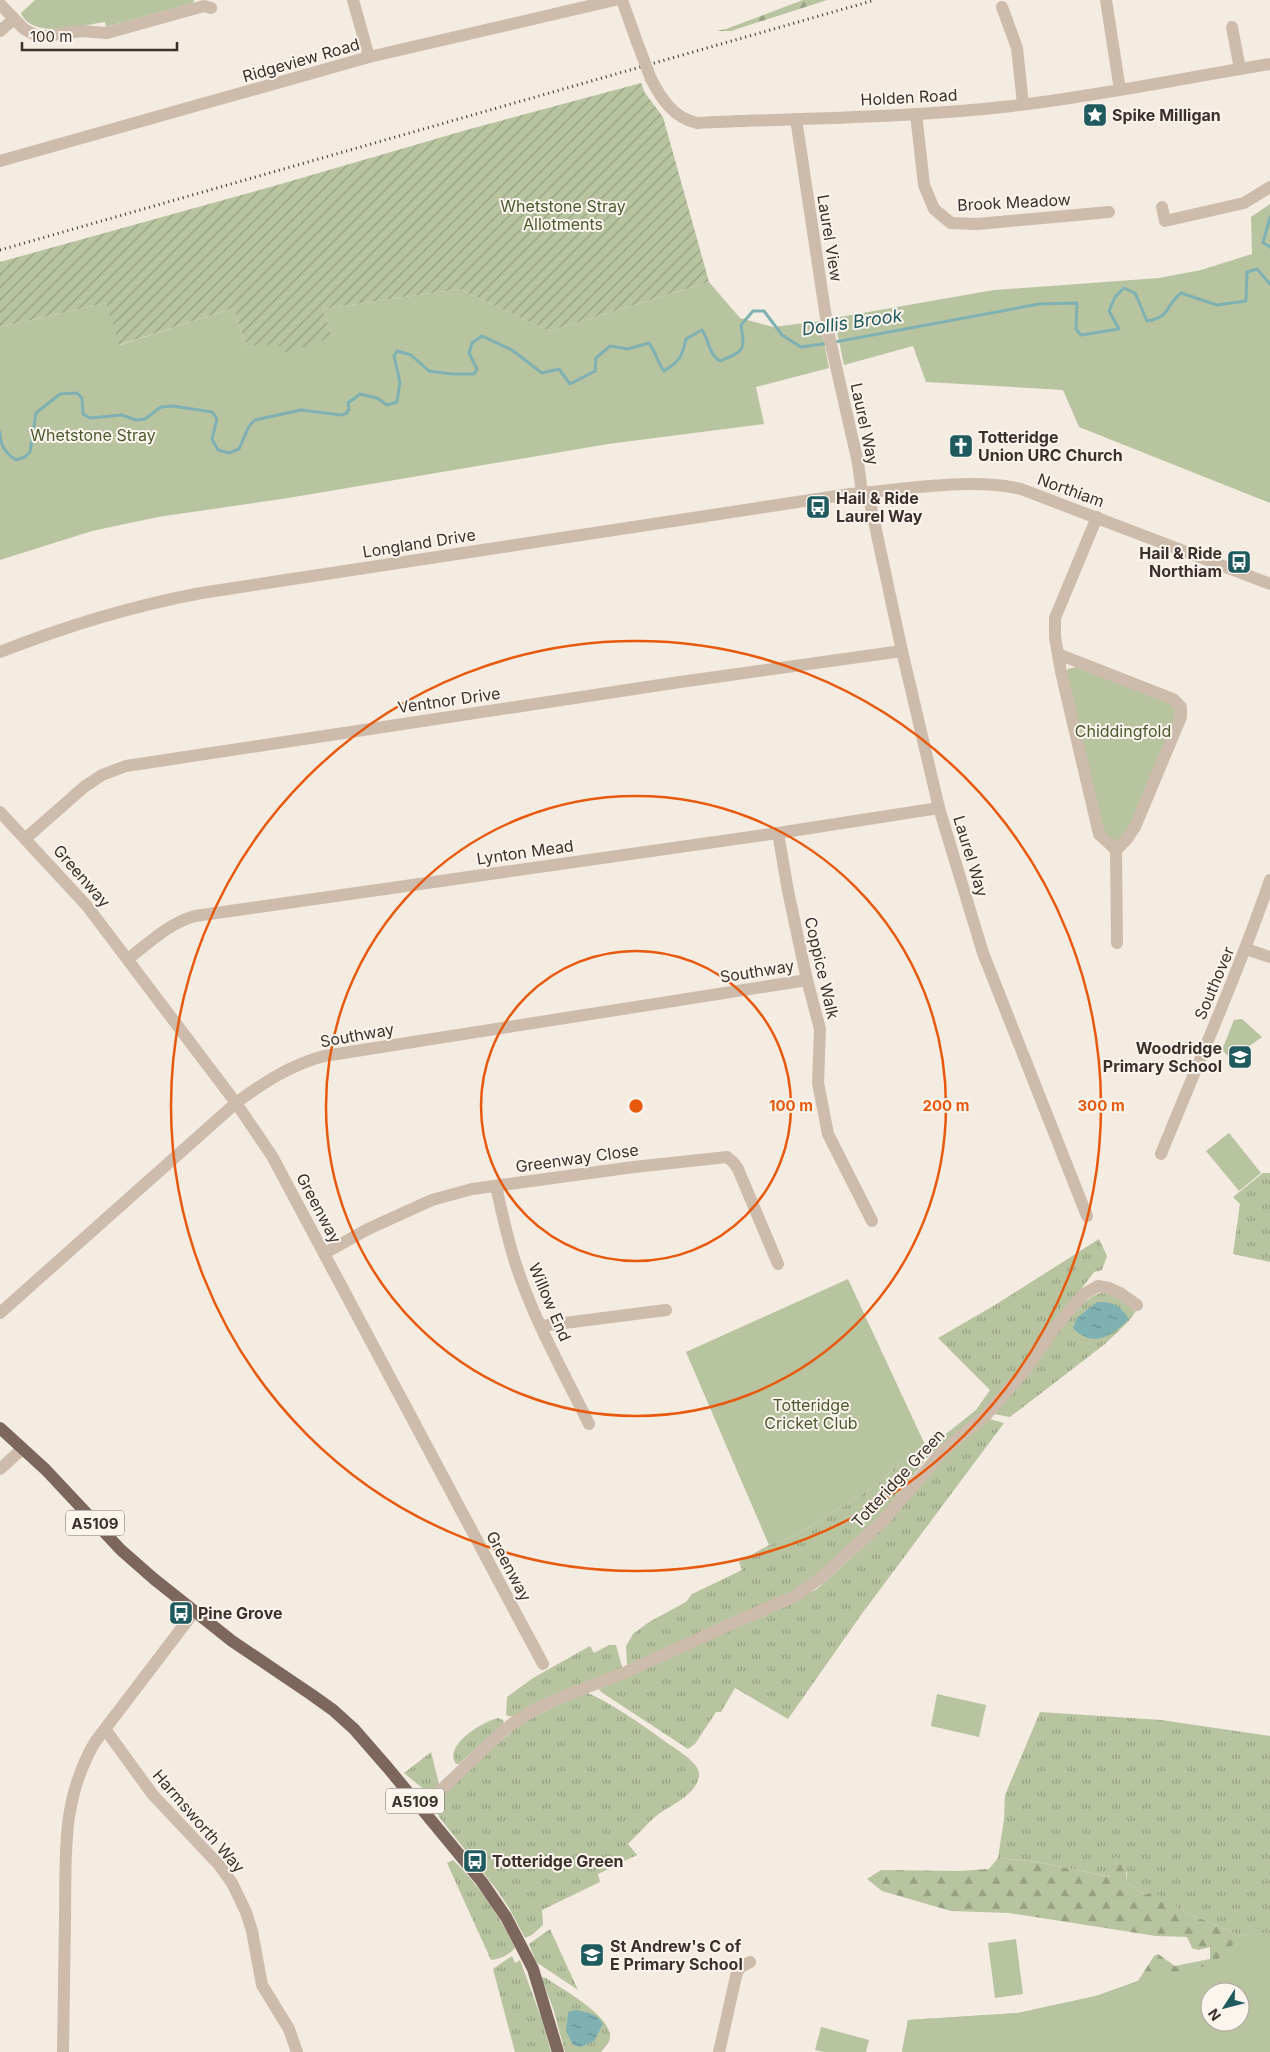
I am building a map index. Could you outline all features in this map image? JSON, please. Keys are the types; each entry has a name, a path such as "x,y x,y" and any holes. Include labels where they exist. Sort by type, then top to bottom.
{"main road":[{"name":"A5109","path":"0,1428 46,1470 121,1550 194,1612 259,1661 333,1710 354,1730 422,1808 482,1882 506,1917 533,1969 558,2052"}],"street":[{"path":"353,0 369,57"},
{"name":"Ridgeview Road","path":"0,161 369,57 614,0"},
{"name":"Holden Road","path":"622,0 651,80 669,108 679,117 698,123 916,114 1023,104 1120,90 1270,64"},
{"path":"1106,0 1120,90"},
{"path":"0,4 24,29 35,35 45,36 81,31 107,33 204,6 211,8"},
{"path":"1002,7 1017,48 1023,104"},
{"path":"0,31 14,19"},
{"path":"1232,27 1240,69"},
{"name":"Brook Meadow","path":"916,114 924,185 934,209 951,222 977,224 1109,212"},
{"name":"Laurel View","path":"796,118 834,361"},
{"path":"1162,207 1165,221 1244,203 1270,186"},
{"name":"Laurel Way","path":"834,361 858,463 860,494 902,651 939,808 983,953 1087,1216"},
{"name":"Northiam","path":"860,494 949,486 1001,484 1021,489 1097,517 1270,584"},
{"name":"Longland Drive","path":"0,652 76,623 141,605 201,593 860,494"},
{"path":"1097,517 1055,618 1055,637 1099,834 1116,850 1117,943"},
{"name":"Ventnor Drive","path":"26,838 84,787 102,775 126,766 680,682 902,651"},
{"path":"1058,654 1173,699 1181,708 1182,717 1135,827 1128,839 1116,850"},
{"name":"Lynton Mead","path":"128,959 168,929 184,919 195,916 939,808"},
{"name":"Greenway","path":"0,812 88,906 236,1103 272,1156 543,1664"},
{"name":"Coppice Walk","path":"778,832 788,891 807,980 820,1029 818,1083 828,1134 872,1221"},
{"name":"Southover","path":"1161,1154 1246,948 1270,880"},
{"path":"1246,948 1270,957"},
{"name":"Southway","path":"0,1313 236,1103 266,1081 306,1061 324,1056 807,980"},
{"name":"Greenway Close","path":"325,1253 368,1229 432,1200 472,1189 727,1157 738,1169 778,1264"},
{"name":"Willow End","path":"496,1186 506,1231 518,1270 541,1326 588,1424"},
{"name":"Totteridge Green","path":"422,1808 520,1717 546,1703 588,1688 794,1597 819,1579 882,1522 941,1452 986,1415 1026,1369 1055,1327 1084,1294 1098,1286 1109,1288 1137,1305"},
{"path":"541,1326 666,1310"},
{"path":"0,1469 22,1449"},
{"path":"63,2052 66,1824 76,1781 84,1760 105,1729 194,1612"},
{"name":"Harmsworth Way","path":"105,1729 153,1795 219,1865 232,1883 246,1912 252,1931 262,1985 289,2030 296,2052"},
{"path":"719,2052 737,1972 750,1962"}],"green space":[{"path":"35,0 194,0 193,3 106,27 105,22 72,28 47,29 27,21 21,13"},
{"path":"803,0 827,0 731,31 717,31 726,29"},
{"name":"Whetstone Stray Allotments","path":"641,83 645,93 663,117 709,282 549,331 459,289 323,309 332,337 286,353 278,344 247,346 233,308 119,345 106,303 0,327 0,262 470,129"},
{"path":"1270,204 1270,503 1079,427 1063,390 926,382 913,346 844,365 834,318 994,290 1159,278 1201,270 1252,254 1251,217"},
{"name":"Whetstone Stray","path":"709,282 740,318 773,327 820,321 829,368 756,387 764,424 608,444 288,498 158,517 92,531 0,560 0,327 106,303 120,345 233,308 247,346 332,337 323,309 459,289 549,331"},
{"name":"Chiddingfold","path":"1076,667 1170,702 1175,708 1177,716 1135,821 1118,842 1107,838 1101,829 1065,673 1068,669"},
{"path":"1242,1019 1262,1037 1231,1059 1222,1050 1234,1020"},
{"path":"1229,1133 1261,1173 1239,1191 1206,1151"},
{"path":"1263,1173 1270,1173 1270,1262 1233,1254 1240,1204 1233,1197"},
{"path":"1099,1239 1107,1256 1102,1270 1094,1272 1034,1352 982,1411 927,1458 879,1518 801,1588 629,1667 627,1664 626,1646 633,1634 649,1622 686,1602 692,1594 742,1570 739,1562 769,1545 795,1536 874,1487 899,1464 927,1449 976,1410 990,1390 938,1338 995,1305"},
{"name":"Totteridge Cricket Club","path":"848,1279 927,1449 899,1464 874,1487 795,1536 769,1545 686,1352"},
{"path":"1100,1293 1115,1296 1136,1311 1128,1322 1105,1344 1010,1417 994,1414 1044,1346 1073,1312 1087,1300"},
{"path":"986,1418 1004,1423 861,1615 788,1719 735,1688 721,1712 716,1712 695,1744 688,1749 601,1692 599,1689 817,1589 871,1540 923,1477"},
{"path":"609,1645 616,1645 623,1670 513,1717 506,1715 507,1697 533,1678 590,1646 594,1653"},
{"name":"Totteridge Green","path":"588,1693 628,1716 686,1756 697,1768 699,1778 695,1787 685,1797 655,1817 628,1844 637,1855 598,1874 600,1882 542,1910 543,1925 532,1935 525,1938 497,1890 439,1817 436,1806 446,1790 520,1724 580,1694"},
{"path":"937,1694 986,1705 979,1737 931,1726"},
{"path":"1040,1712 1161,1720 1270,1736 1270,1933 1241,1936 1145,1895 1127,1883 1127,1872 1111,1877 1037,1862 998,1858 1004,1819 1005,1795"},
{"path":"498,1718 503,1720 504,1723 459,1764 456,1764 453,1757 459,1742 474,1729"},
{"path":"431,1752 439,1784 434,1789 426,1791 404,1773"},
{"path":"1116,1857 1125,1860 1127,1883 1145,1895 1152,1892 1174,1901 1178,1909 1241,1936 1270,1933 1207,1979 902,2052 908,2020 1018,2013 1096,1996 1138,1981 1154,1956 1158,1954 1175,1966 1210,1959 1210,1947 1198,1950 1192,1948 1187,1937 1156,1936 1009,1913 951,1911 882,1891 867,1879 881,1870 958,1871 989,1869 998,1858 1037,1862 1110,1877 1110,1867"},
{"name":"Totteridge Green","path":"453,1860 480,1890 502,1924 515,1948 507,1955 491,1960 447,1863"},
{"path":"550,1929 578,1990 536,1962 529,1944"},
{"path":"1270,1933 1270,2052 902,2052 908,2020 1018,2013 1096,1996 1138,1981 1214,1964 1241,1936"},
{"path":"1016,1939 1023,1994 995,1998 988,1943"},
{"path":"512,1956 515,1963 520,1960 542,2020 551,2052 515,2052 493,1969"},
{"path":"541,1977 546,1978 573,1995 601,2019 607,2027 610,2040 601,2052 565,2052 553,2008"},
{"path":"821,2027 869,2040 866,2052 824,2052 815,2050"}],"water":[{"path":"1097,1302 1116,1305 1129,1319 1109,1335 1095,1339 1088,1338 1073,1328 1077,1318"},
{"path":"575,2010 594,2015 603,2024 594,2041 581,2047 573,2045 566,2031 568,2012"}],"waterway":[{"name":"Dollis Brook","path":"1270,217 1263,243 1270,247"},
{"name":"Dollis Brook","path":"835,342 1039,304 1077,303 1076,329 1081,335 1119,329 1109,311 1115,297 1124,288 1135,293 1147,321 1164,314 1181,293 1217,305 1246,301 1247,272 1257,269 1270,284"},
{"name":"Dollis Brook","path":"0,432 2,445 9,454 16,460 25,457 30,452 36,413 60,394 77,393 82,398 83,414 90,418 122,415 136,420 145,419 161,407 173,406 212,412 217,419 212,439 218,450 229,453 239,449 249,426 255,420 301,410 341,415 347,413 349,409 348,403 360,394 377,398 387,405 397,402 400,382 394,356 397,351 411,355 429,371 474,374 477,369 469,353 472,343 482,336 512,350 542,373 559,369 570,384 595,371 596,358 610,346 628,349 649,343 664,371 680,358 686,339 702,330 711,351 720,361 734,355 741,349 743,345 741,325 753,311 764,311 782,335 801,347 829,343"}],"railway":[{"path":"0,250 875,0"}],"place":[{"name":"Spike Milligan","path":"1095,115"},
{"name":"Totteridge Union URC Church","path":"961,446"},
{"name":"Hail & Ride Laurel Way","path":"818,507"},
{"name":"Hail & Ride Northiam","path":"1239,562"},
{"name":"Woodridge Primary School","path":"1240,1057"},
{"name":"Pine Grove","path":"181,1613"},
{"name":"Totteridge Green","path":"475,1861"},
{"name":"St Andrew's C of E Primary School","path":"592,1955"}]}
